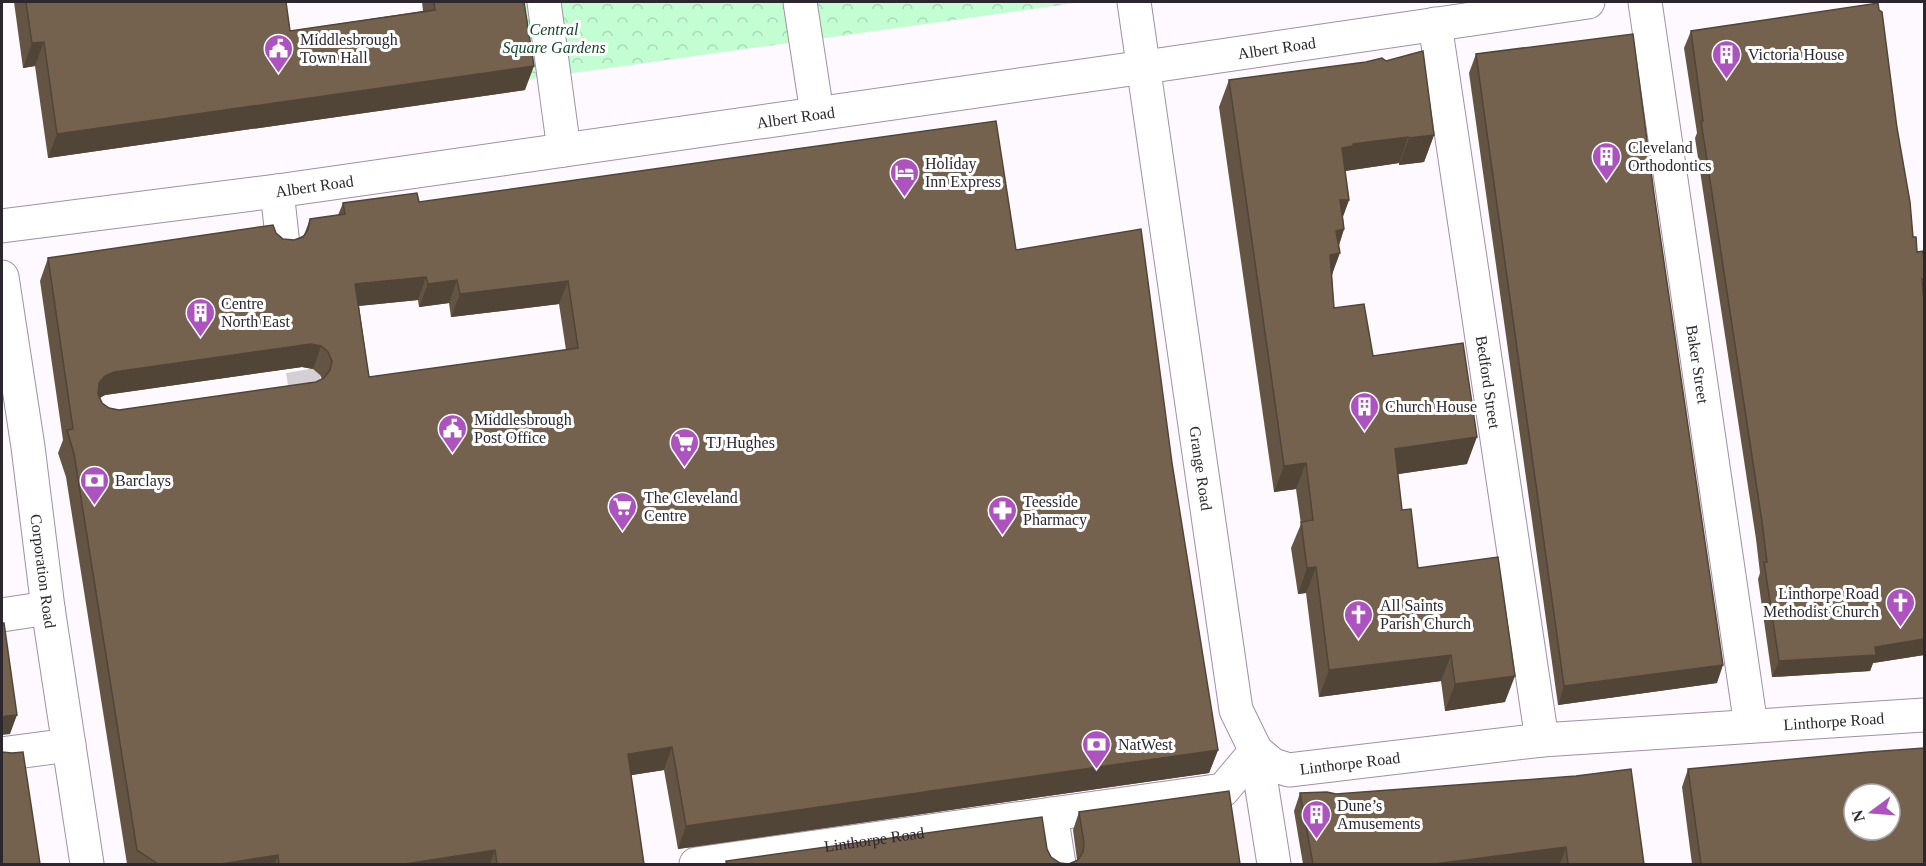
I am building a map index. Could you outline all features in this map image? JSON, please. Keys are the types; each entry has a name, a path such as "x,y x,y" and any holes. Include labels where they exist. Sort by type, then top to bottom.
{"street":[{"path":"544,2 564,150"},
{"path":"800,2 817,113"},
{"name":"Grange Road","path":"1134,2 1236,710 1256,751 1274,864"},
{"name":"Albert Road","path":"2,226 277,191 1588,2"},
{"name":"Baker Street","path":"1645,2 1751,726"},
{"name":"Bedford Street","path":"1435,24 1542,740"},
{"path":"277,191 283,245"},
{"name":"Corporation Road","path":"2,277 14,436 48,608 87,864"},
{"path":"2,615 48,608"},
{"name":"Linthorpe Road","path":"696,864 1222,790 1256,751 1273,765 1289,770 1542,740 1924,715"},
{"path":"2,754 69,746"},
{"path":"1051,814 1059,864"}],"green space":[{"name":"Central Square Gardens","path":"512,2 1082,2 523,80"}],"building":[{"name":"Middlesbrough Town Hall","path":"26,2 286,2 290,31 435,10 434,2 524,2 534,66 57,134 44,42 32,43"},
{"path":"1878,3 1879,10 1882,12 1897,128 1910,202 1913,237 1916,237 1917,252 1923,251 1924,262 1924,279 1922,279 1924,302 1924,639 1875,647 1876,655 1779,661 1764,562 1767,562 1762,522 1701,121 1703,121 1691,31"},
{"path":"1633,34 1654,194 1723,665 1564,686 1476,54"},
{"path":"1423,51 1434,135 1353,144 1353,146 1342,148 1349,200 1340,200 1344,229 1336,231 1340,253 1330,255 1334,308 1364,304 1373,356 1463,343 1477,437 1395,449 1402,510 1411,509 1418,568 1498,557 1515,676 1455,684 1451,655 1329,670 1316,567 1307,568 1301,522 1313,520 1306,463 1284,466 1229,80 1382,58 1386,61"},
{"name":"The Cleveland Centre","path":"996,121 1016,250 1141,229 1172,463 1218,750 686,826 672,747 628,754 644,864 497,864 495,850 405,864 279,864 278,855 221,864 158,864 137,850 74,454 67,430 73,429 48,258 273,225 276,233 283,239 294,240 303,237 308,230 310,219 345,214 343,203 417,193 419,202","holes":["426,277 428,284 457,280 460,294 568,281 578,348 369,377 355,284","311,344 321,346 328,352 332,361 330,370 324,378 316,382 119,410 109,408 102,403 98,394 99,383 105,376 114,372"]},
{"path":"2,623 4,623 17,715 2,718"},
{"path":"1924,748 1924,864 1701,864 1688,769"},
{"path":"2,752 23,752 40,864 2,864"},
{"path":"1631,769 1644,864 1568,864 1566,847 1434,864 1313,864 1300,793 1336,794 1576,776"},
{"path":"1229,791 1240,864 1069,864 1078,860 1083,852 1084,843 1079,812"},
{"path":"1042,817 1047,849 1051,857 1060,863 1069,864 727,864 726,861"}],"tunnel":[{"path":"294,322 305,386"}],"place":[{"name":"Middlesbrough Town Hall","path":"279,74"},
{"name":"Victoria House","path":"1727,80"},
{"name":"Cleveland Orthodontics","path":"1607,182"},
{"name":"Holiday Inn Express","path":"904,198"},
{"name":"Centre North East","path":"200,338"},
{"name":"Church House","path":"1364,432"},
{"name":"Middlesbrough Post Office","path":"453,454"},
{"name":"TJ Hughes","path":"685,468"},
{"name":"Barclays","path":"94,506"},
{"name":"The Cleveland Centre","path":"623,532"},
{"name":"Teesside Pharmacy","path":"1002,536"},
{"name":"Linthorpe Road Methodist Church","path":"1900,628"},
{"name":"All Saints Parish Church","path":"1359,640"},
{"name":"NatWest","path":"1097,770"},
{"name":"Dune’s Amusements","path":"1316,840"}]}
